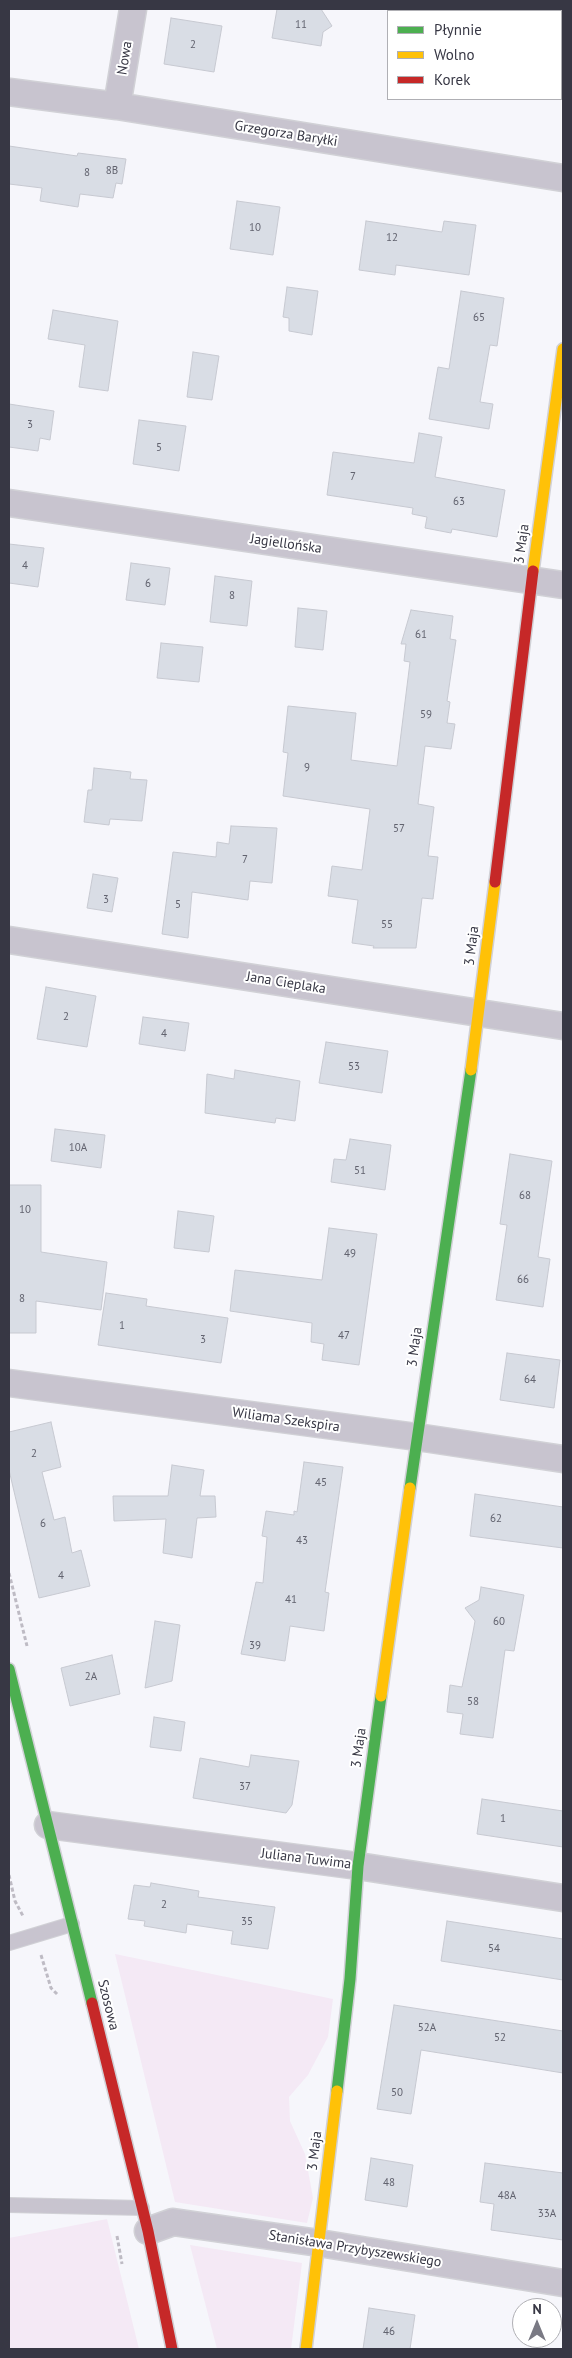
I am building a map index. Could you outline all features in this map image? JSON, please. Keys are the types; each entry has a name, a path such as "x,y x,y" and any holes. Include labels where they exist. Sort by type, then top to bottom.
{"street":[{"name":"Nowa","path":"118,106 133,9"},
{"name":"Grzegorza Baryłki","path":"9,92 118,106 563,178"},
{"name":"3 Maja","path":"306,2349 350,1979 358,1866 417,1437 479,1013 532,580 563,349"},
{"name":"Jagiellońska","path":"9,503 563,585"},
{"name":"Jana Cieplaka","path":"9,940 563,1026"},
{"name":"Wiliama Szekspira","path":"9,1383 417,1437 563,1459"},
{"name":"Szosowa","path":"9,1669 145,2219 172,2349"},
{"name":"Juliana Tuwima","path":"48,1825 358,1866 563,1898"},
{"name":"Stanisława Przybyszewskiego","path":"145,2219 319,2243 563,2283"}],"lane":[{"path":"9,1943 72,1924"},
{"path":"9,2205 145,2219"}],"shaded area":[{"path":"115,1954 333,1999 328,2037 308,2075 289,2097 290,2121 305,2154 313,2198 307,2223 175,2202"},
{"path":"107,2219 139,2349 9,2349 9,2238"},
{"path":"190,2245 302,2263 291,2349 217,2349"}],"building":[{"path":"277,9 321,9 332,26 323,32 321,46 272,38"},
{"path":"171,18 222,26 214,72 164,64"},
{"path":"9,146 77,156 78,153 126,159 122,184 116,183 113,198 80,194 78,207 40,201 42,188 9,184"},
{"path":"237,201 280,207 273,255 230,249"},
{"path":"366,221 442,232 444,221 476,225 469,275 396,265 395,275 359,270"},
{"path":"287,287 318,291 312,335 289,331 289,318 283,317"},
{"path":"461,291 504,298 497,346 490,345 480,402 493,404 489,429 429,419 438,367 449,369"},
{"path":"53,310 118,321 108,391 79,387 85,345 48,339"},
{"path":"193,352 219,356 212,400 187,397"},
{"path":"9,404 54,411 50,440 40,438 38,451 9,447"},
{"path":"139,420 186,426 179,471 133,464"},
{"path":"419,433 442,437 435,477 505,490 497,537 452,529 451,533 425,528 427,517 412,514 413,508 327,495 333,452 414,463"},
{"path":"9,544 44,548 38,587 9,583"},
{"path":"131,563 170,568 165,605 126,600"},
{"path":"215,576 252,581 247,626 210,622"},
{"path":"298,608 327,611 323,650 295,647"},
{"path":"411,610 453,616 450,639 456,640 447,701 450,702 447,723 455,724 451,749 425,746 418,804 434,807 428,856 438,857 433,899 422,898 416,948 373,948 374,946 352,943 358,900 328,896 332,866 362,870 370,809 283,796 288,753 283,752 288,706 356,713 351,760 397,766 410,662 404,661 406,644 401,644"},
{"path":"161,643 203,647 199,682 157,678"},
{"path":"94,768 131,772 130,779 147,780 142,821 110,819 109,825 84,822 88,790 92,790"},
{"path":"231,826 277,828 272,883 250,881 248,900 192,892 188,938 162,934 173,852 216,857 217,842 229,844"},
{"path":"93,874 118,878 112,912 87,908"},
{"path":"46,987 96,996 87,1047 37,1039"},
{"path":"143,1017 189,1023 185,1051 139,1044"},
{"path":"326,1042 388,1051 382,1093 319,1083"},
{"path":"235,1070 300,1081 295,1121 276,1118 275,1123 205,1113 207,1074 234,1079"},
{"path":"55,1129 105,1135 101,1168 51,1161"},
{"path":"350,1139 391,1145 385,1190 331,1182 334,1159 346,1160"},
{"path":"510,1154 552,1161 538,1257 550,1259 543,1307 496,1300 507,1225 500,1224"},
{"path":"9,1185 41,1185 41,1252 107,1262 101,1310 36,1301 36,1333 9,1333"},
{"path":"178,1211 214,1216 209,1252 174,1248"},
{"path":"329,1228 377,1234 359,1365 322,1360 324,1344 311,1342 312,1323 230,1311 235,1270 322,1280"},
{"path":"106,1293 147,1299 146,1306 228,1318 221,1363 98,1345"},
{"path":"507,1353 560,1360 554,1408 500,1400"},
{"path":"51,1422 61,1467 42,1472 54,1520 65,1517 72,1553 81,1550 90,1586 39,1598 9,1470 9,1432"},
{"path":"304,1462 343,1467 325,1592 329,1593 324,1631 290,1626 285,1661 241,1654 256,1582 263,1583 267,1537 262,1536 266,1511 294,1515 294,1511 297,1512"},
{"path":"172,1465 204,1470 200,1496 215,1496 216,1517 197,1518 192,1558 163,1553 166,1519 114,1521 113,1496 168,1496"},
{"path":"475,1494 563,1507 563,1548 470,1536"},
{"path":"481,1587 524,1595 514,1651 505,1650 493,1738 460,1734 463,1714 447,1712 450,1685 462,1687 475,1621 465,1608 479,1600"},
{"path":"155,1621 180,1625 172,1681 145,1688"},
{"path":"112,1655 120,1694 70,1706 61,1668"},
{"path":"154,1717 185,1722 181,1751 150,1747"},
{"path":"251,1755 299,1761 292,1805 286,1813 193,1798 200,1758 249,1767"},
{"path":"482,1799 563,1811 563,1847 477,1834"},
{"path":"151,1883 199,1891 198,1897 275,1907 268,1949 231,1944 233,1931 187,1924 186,1933 144,1926 145,1921 128,1919 134,1885 150,1887"},
{"path":"447,1921 563,1939 563,1980 441,1961"},
{"path":"394,2005 563,2031 563,2073 421,2050 411,2114 377,2109"},
{"path":"371,2158 413,2165 407,2207 365,2200"},
{"path":"485,2163 563,2173 563,2240 491,2230 494,2204 480,2202"},
{"path":"369,2308 415,2315 410,2349 363,2349"}],"traffic: fast":[{"path":"410,1488 471,1070"},
{"path":"9,1669 92,2003"},
{"path":"337,2091 350,1979 358,1866 381,1696"}],"traffic: slow":[{"path":"533,571 563,349"},
{"path":"471,1070 495,882"},
{"path":"381,1696 410,1488"},
{"path":"306,2349 337,2091"}],"traffic: jam":[{"path":"495,882 533,571"},
{"path":"92,2003 148,2231 172,2349"}]}
